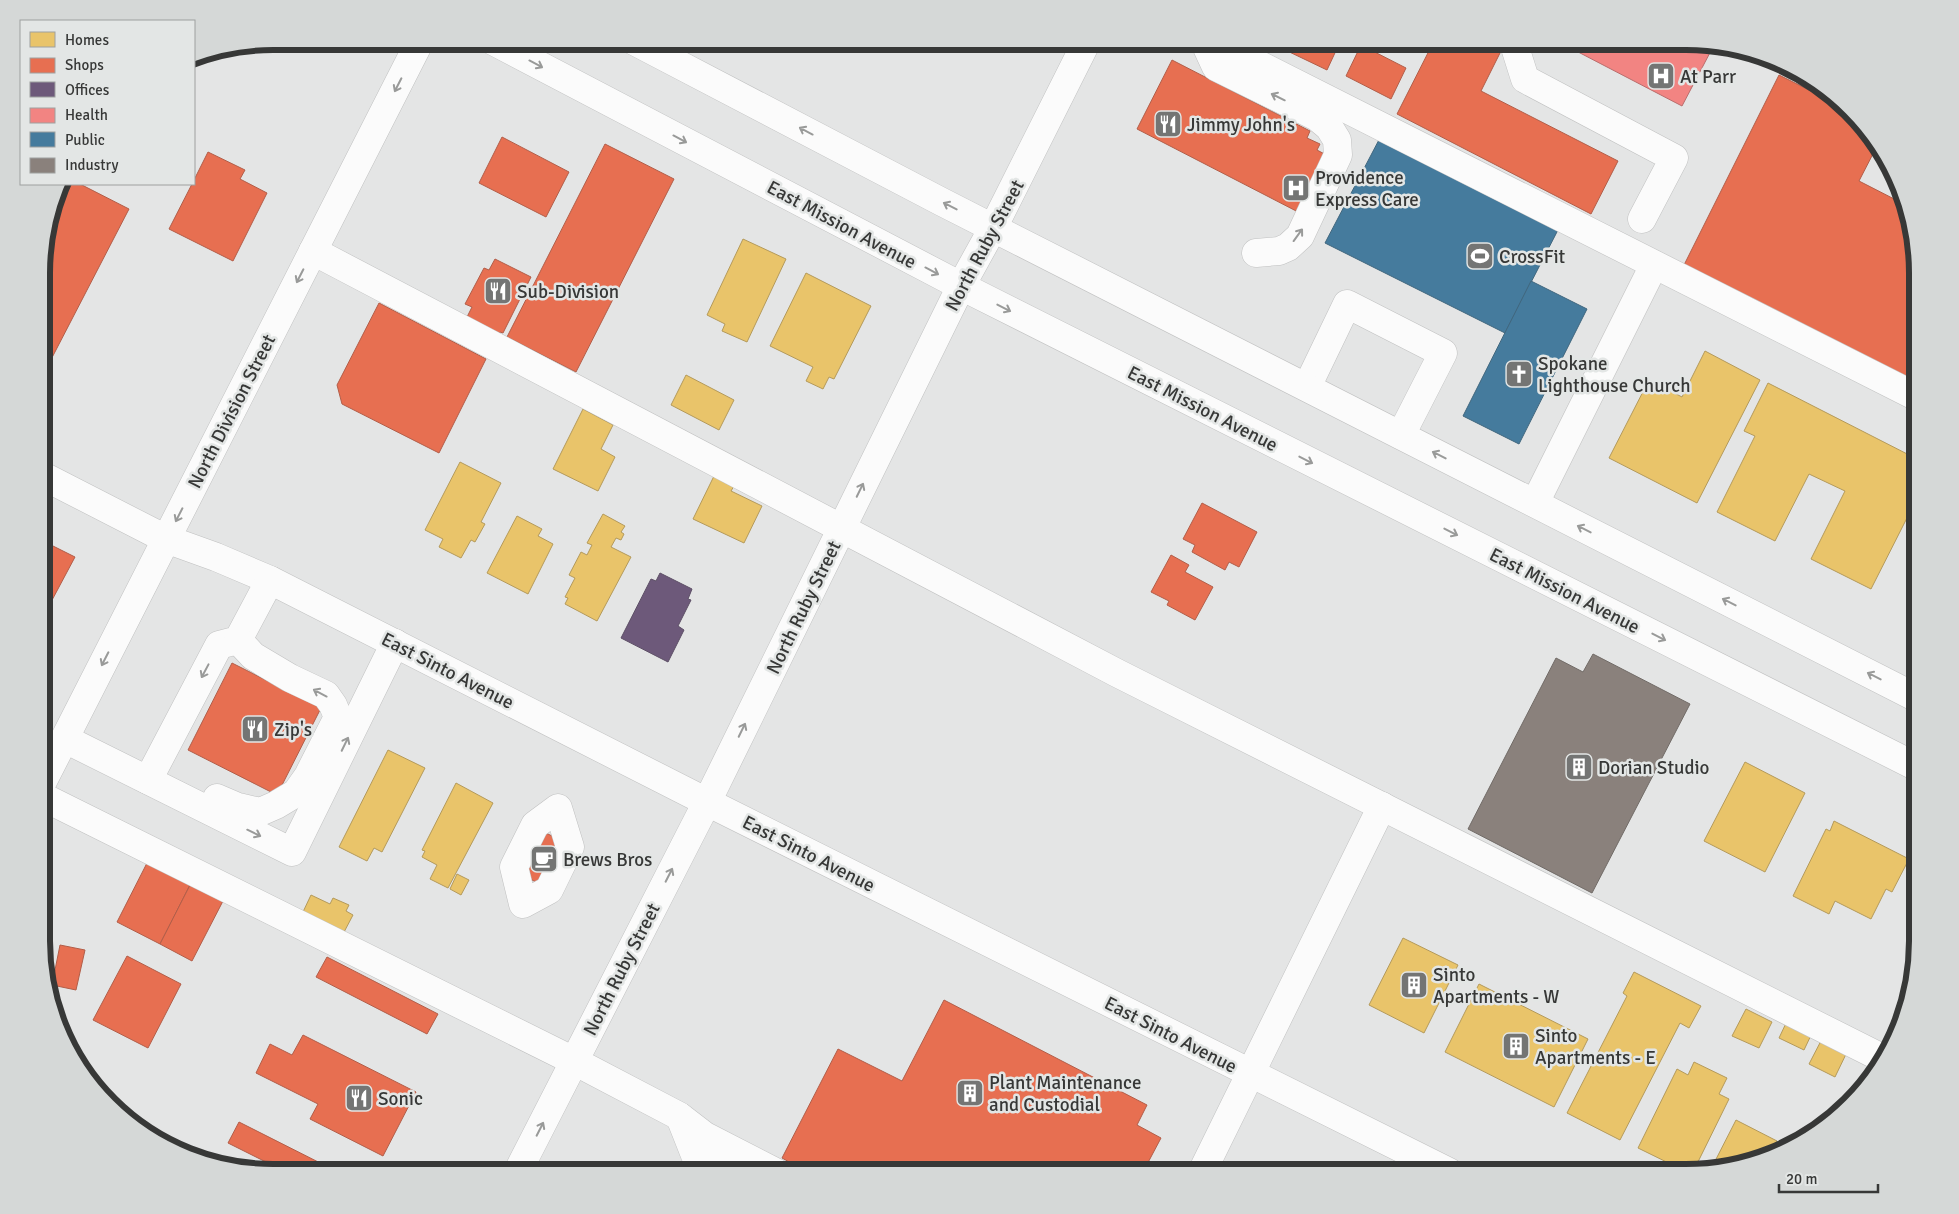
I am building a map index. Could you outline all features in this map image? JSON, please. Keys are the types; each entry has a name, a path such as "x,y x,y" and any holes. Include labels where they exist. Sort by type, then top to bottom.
{"main road":[{"name":"North Division Street","path":"50,768 415,50"},
{"name":"East Mission Avenue","path":"510,50 961,286 1909,763"},
{"path":"651,50 994,228 1909,694"},
{"name":"North Ruby Street","path":"522,1164 707,802 961,286 994,228 1083,50"},
{"path":"1208,50 1216,67 1317,117 1329,127 1337,140 1338,155 1300,236 1288,247 1279,251 1256,253"},
{"path":"1230,50 1909,393"},
{"path":"1516,50 1525,79 1674,158 1642,219"},
{"path":"313,251 1117,673 1877,1056"},
{"path":"1535,504 1654,265"},
{"path":"1307,387 1347,304 1443,353 1401,435"},
{"name":"East Sinto Avenue","path":"50,480 166,539 216,557 270,580 707,802 1433,1164"},
{"path":"148,780 219,645 238,640 270,580"},
{"path":"148,780 198,789 238,807 260,812 296,793 308,776 338,717 333,705 326,695 290,678 253,656 238,640"},
{"path":"65,739 292,852 395,643"},
{"path":"50,800 574,1061 679,1116 705,1136 759,1164"},
{"path":"1206,1164 1382,806"},
{"path":"679,1116 695,1156 709,1164"}],"building: Homes":[{"path":"743,239 786,259 747,342 722,331 725,324 707,315"},
{"path":"806,273 871,306 834,379 829,377 823,389 806,381 813,367 770,346"},
{"path":"1705,351 1760,380 1697,503 1609,458 1649,380 1682,397"},
{"path":"686,375 734,400 719,430 671,405"},
{"path":"1768,383 1909,455 1909,514 1871,589 1811,559 1845,491 1809,474 1775,541 1717,512 1755,436 1744,431"},
{"path":"583,409 613,425 601,449 615,457 598,491 553,469"},
{"path":"460,462 501,483 481,522 485,524 475,542 471,540 461,558 439,547 443,539 425,530"},
{"path":"714,476 734,486 731,491 762,506 744,543 693,519"},
{"path":"603,514 625,526 621,532 624,534 621,540 616,538 611,547 631,557 597,621 565,604 568,598 565,597 575,578 569,575 581,552 587,555 592,545 587,543"},
{"path":"517,516 542,529 538,536 553,544 528,594 487,573"},
{"path":"388,750 425,768 382,852 374,848 367,861 339,847"},
{"path":"1745,762 1805,793 1765,872 1704,841"},
{"path":"456,783 493,803 448,888 430,879 437,865 422,857 425,851 422,850"},
{"path":"1834,821 1909,859 1892,892 1886,889 1871,919 1835,901 1829,914 1793,896 1826,829 1830,831"},
{"path":"457,874 469,880 461,895 450,889"},
{"path":"311,895 330,904 333,898 349,905 346,911 353,915 343,934 302,914"},
{"name":"Sinto Apartments - W","path":"1403,938 1458,965 1424,1033 1369,1005"},
{"path":"1634,972 1701,1006 1689,1028 1680,1023 1620,1140 1567,1113 1627,996 1623,993"},
{"name":"Sinto Apartments - E","path":"1479,984 1588,1039 1554,1107 1445,1052"},
{"path":"1746,1009 1772,1022 1759,1048 1732,1036"},
{"path":"1788,1019 1813,1031 1804,1050 1779,1038"},
{"path":"1823,1037 1848,1050 1835,1077 1809,1064"},
{"path":"1694,1062 1727,1078 1719,1094 1729,1099 1697,1164 1671,1164 1638,1148 1677,1069 1688,1075"},
{"path":"1736,1120 1777,1141 1775,1145 1758,1152 1715,1162"}],"building: Shops":[{"path":"1285,50 1336,50 1327,70"},
{"path":"1359,50 1371,50 1406,68 1391,99 1346,76"},
{"path":"1429,50 1502,50 1481,91 1618,161 1591,214 1397,114"},
{"path":"1172,60 1310,131 1307,138 1320,144 1317,150 1330,157 1302,214 1137,129"},
{"path":"1779,75 1824,97 1854,126 1874,153 1859,181 1897,201 1905,229 1909,258 1909,380 1683,267"},
{"path":"502,137 569,172 546,217 479,183"},
{"path":"605,144 674,179 576,372 507,337"},
{"path":"208,152 245,170 240,179 267,193 233,261 169,229 191,185 195,185 195,178"},
{"path":"68,185 82,185 129,209 50,361 50,258 54,229"},
{"name":"Sub-Division","path":"495,259 531,277 503,333 500,332 498,336 466,319 472,307 465,304 484,268 489,270"},
{"path":"379,303 486,359 439,453 342,404 337,385"},
{"path":"1202,503 1257,532 1239,567 1229,562 1225,570 1192,552 1195,545 1183,539"},
{"path":"50,544 75,557 50,604"},
{"path":"1171,555 1189,565 1185,572 1213,587 1195,620 1167,605 1169,601 1151,592"},
{"name":"Zip's","path":"232,663 321,708 277,795 188,750"},
{"name":"Brews Bros","path":"544,832 566,843 544,886 522,875"},
{"path":"147,863 190,885 160,944 117,922"},
{"path":"190,885 223,901 192,961 160,944"},
{"path":"60,945 85,950 76,990 54,985 53,979"},
{"path":"127,956 181,984 148,1048 93,1020"},
{"path":"327,957 438,1014 427,1034 316,977"},
{"name":"Plant Maintenance and Custodial","path":"944,1000 1147,1105 1137,1125 1161,1138 1147,1164 1122,1164 1118,1162 1117,1164 793,1164 782,1158 838,1049 902,1081"},
{"name":"Sonic","path":"303,1035 416,1092 383,1156 310,1119 318,1104 256,1073 270,1044 292,1055"},
{"path":"239,1122 322,1164 270,1164 228,1143"}],"building: Offices":[{"path":"660,573 692,589 688,599 691,600 678,626 684,630 668,662 621,638 651,579 656,581"}],"building: Health":[{"name":"At Parr","path":"1574,50 1711,51 1682,106"}],"building: Public":[{"path":"1381,136 1560,226 1505,333 1325,243"},
{"name":"Spokane Lighthouse Church","path":"1531,281 1587,309 1519,444 1463,416"}],"building: Industry":[{"name":"Dorian Studio","path":"1593,654 1690,704 1592,893 1468,829 1556,658 1583,672"}],"place":[{"name":"At Parr","path":"1661,76"},
{"name":"Jimmy John's","path":"1168,124"},
{"name":"Providence Express Care","path":"1296,188"},
{"name":"CrossFit","path":"1480,256"},
{"name":"Sub-Division","path":"498,291"},
{"name":"Spokane Lighthouse Church","path":"1519,374"},
{"name":"Zip's","path":"255,729"},
{"name":"Dorian Studio","path":"1579,767"},
{"name":"Brews Bros","path":"544,859"},
{"name":"Sinto Apartments - W","path":"1414,985"},
{"name":"Sinto Apartments - E","path":"1516,1046"},
{"name":"Plant Maintenance and Custodial","path":"970,1093"},
{"name":"Sonic","path":"359,1098"}]}
